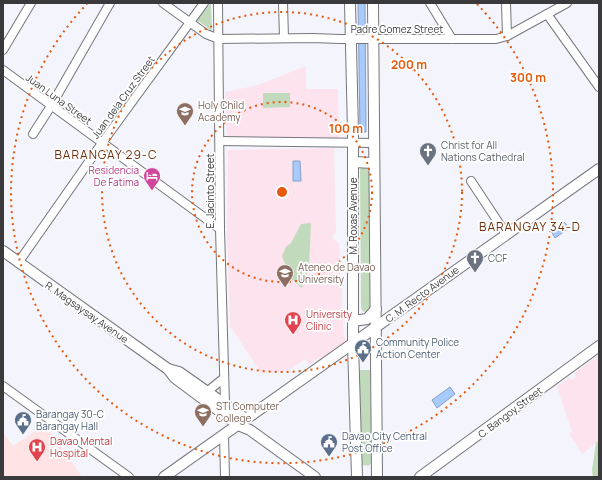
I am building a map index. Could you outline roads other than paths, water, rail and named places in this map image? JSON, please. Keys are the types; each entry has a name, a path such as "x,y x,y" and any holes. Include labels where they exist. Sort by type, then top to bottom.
{"main road":[{"name":"M. Roxas Avenue","path":"350,3 362,39 374,143 377,477"},
{"name":"M. Roxas Avenue","path":"357,477 353,344 353,142 362,39 373,3"},
{"path":"353,162 374,162"},
{"name":"C. M. Recto Avenue","path":"164,477 599,169"},
{"name":"R. Magsaysay Avenue","path":"4,253 168,369 175,378 225,415 242,422"},
{"path":"353,321 367,319 376,309"},
{"name":"C. Bangoy Street","path":"420,477 599,346"},
{"name":"R. Magsaysay Avenue","path":"168,369 180,372 208,391 225,404 242,422"},
{"path":"225,415 227,426 226,434 254,433"},
{"path":"242,422 254,433 315,477"}],"street":[{"path":"3,50 31,3"},
{"path":"33,134 52,106 110,3"},
{"path":"163,3 206,34 219,39"},
{"name":"Juan dela Cruz Street","path":"18,263 102,143 204,3"},
{"name":"E. Jacinto Street","path":"218,3 220,229 225,404"},
{"path":"284,3 284,38"},
{"path":"430,3 452,39"},
{"path":"506,3 507,36"},
{"name":"Padre Gomez Street","path":"219,39 496,39 507,36 567,3"},
{"path":"547,14 599,87"},
{"name":"Juan Luna Street","path":"3,70 220,229"},
{"path":"220,141 374,143"},
{"path":"471,181 506,234"},
{"path":"208,391 224,378"},
{"path":"3,386 129,477"},
{"path":"225,477 226,434"}],"water":[{"path":"358,3 365,3 366,132 360,132"},
{"path":"293,161 300,161 301,181 293,181"},
{"path":"564,222 569,228 555,238 551,231"},
{"path":"450,387 455,394 437,408 432,400"}],"place":[{"name":"Holy Child Academy","path":"185,126"},
{"name":"Christ for All Nations Cathedral","path":"428,166"},
{"name":"Residencia De Fatima","path":"152,191"},
{"name":"CCF","path":"475,273"},
{"name":"Ateneo de Davao University","path":"285,288"},
{"name":"University Clinic","path":"293,335"},
{"name":"Community Police Action Center","path":"363,363"},
{"name":"STI Computer College","path":"203,427"},
{"name":"Barangay 30-C Barangay Hall","path":"23,435"},
{"name":"Davao City Central Post Office","path":"329,457"},
{"name":"Davao Mental Hospital","path":"37,462"}],"district":[{"name":"BARANGAY 29-C","path":"106,154"},
{"name":"BARANGAY 34-D","path":"530,226"}]}
